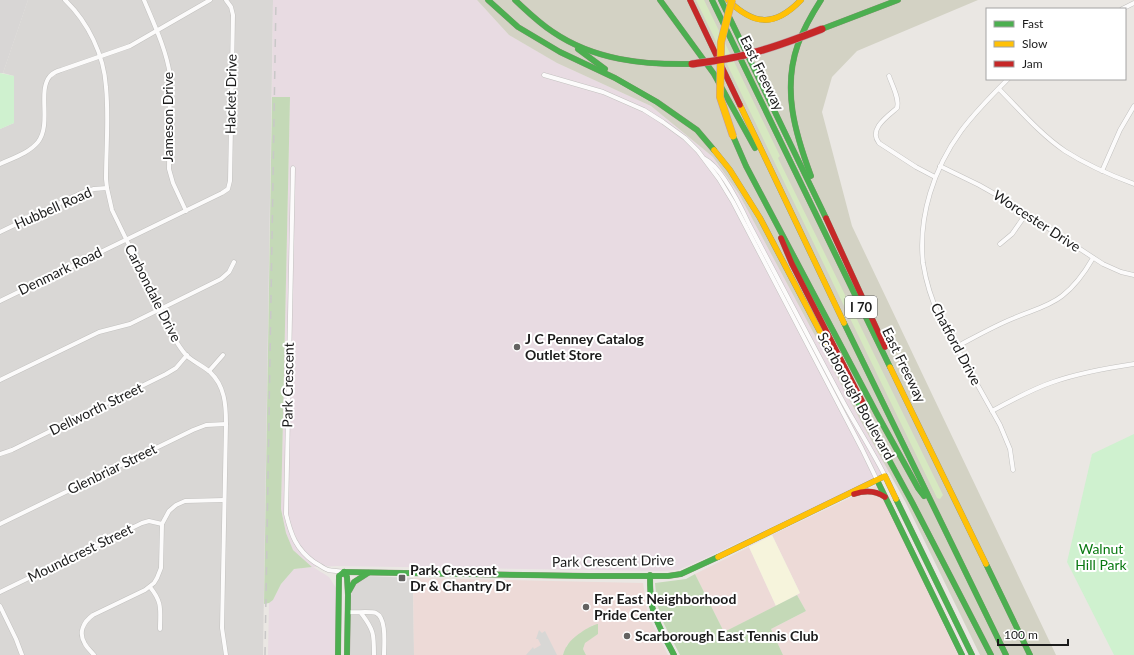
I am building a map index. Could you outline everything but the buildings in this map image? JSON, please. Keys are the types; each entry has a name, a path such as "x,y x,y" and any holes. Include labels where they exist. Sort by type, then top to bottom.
{"main road":[{"path":"488,0 518,27 560,52 615,78 657,102 697,130 730,170 760,218 953,580 991,655"},
{"path":"514,0 537,21 551,31 585,49 604,56 636,63 664,65 692,64 722,60 753,53 790,41 898,0"},
{"path":"660,0 714,74 783,197"},
{"name":"I 70","path":"690,0 783,197 1006,655"},
{"name":"East Freeway","path":"712,0 1030,655"},
{"path":"721,0 828,219 926,439"},
{"path":"728,0 741,13 752,18 766,20 786,14 796,7 801,0"},
{"path":"732,0 721,42 720,97 733,136 746,166 877,414 918,488 933,507"},
{"path":"822,0 808,22 800,39 792,66 790,92 792,117 796,132 806,165 828,219"},
{"path":"566,40 615,78"},
{"path":"775,220 784,248 848,371 903,486"},
{"name":"Park Crescent Drive","path":"344,572 589,576 675,575 690,571 885,476"},
{"name":"Scarborough Boulevard","path":"885,476 972,655"},
{"name":"Scarborough Boulevard","path":"877,480 962,655"},
{"path":"838,499 867,490 879,493 887,500"},
{"path":"338,655 339,576 344,572 347,577 348,595 347,655"},
{"path":"348,595 350,586 353,582 371,572"},
{"path":"650,575 650,594 653,610 656,620 674,655"}],"street":[{"name":"Carbondale Drive","path":"65,0 76,11 86,26 94,42 104,71 106,87 107,188 112,210 174,338 187,356 209,371 216,380 223,394 226,407 226,424 222,628 226,655"},
{"name":"Jameson Drive","path":"144,0 167,58 170,75 169,169 173,183 186,211"},
{"path":"0,164 28,151 40,139 44,122 46,82 50,76 61,70 130,46 157,32 210,0"},
{"name":"Hacket Drive","path":"226,0 231,7 232,15 230,181 228,189"},
{"path":"1124,8 1134,3"},
{"name":"Scarborough Boulevard","path":"544,75 603,92 644,110 685,138 705,159 733,202 877,480"},
{"path":"889,76 898,106 877,127 875,139 878,143 935,177"},
{"name":"Chatford Drive","path":"1007,80 975,114 961,132 940,166 927,204 923,228 923,263 929,290 940,318 1006,437 1010,449 1013,470"},
{"path":"998,89 1054,143 1085,163 1134,184"},
{"path":"1102,171 1120,130 1134,106"},
{"name":"Scarborough Boulevard","path":"705,159 711,162 721,175 745,214 845,406 885,476"},
{"name":"Worcester Drive","path":"940,166 979,185 1093,258 1111,268 1134,275"},
{"name":"Park Crescent","path":"293,168 286,514 289,529 295,542 303,553 327,569 344,572"},
{"name":"Hubbell Road","path":"0,232 81,193 94,189 107,188"},
{"name":"Denmark Road","path":"0,300 186,211 228,189"},
{"path":"1000,244 1012,234 1026,214"},
{"path":"956,347 997,325 1040,308 1062,296 1079,279 1093,258"},
{"path":"0,380 99,332 130,324 221,279 230,272 234,262"},
{"path":"209,371 223,355"},
{"name":"Dellworth Street","path":"0,454 166,374 176,368 187,356"},
{"path":"992,411 1014,399 1053,382 1086,372 1134,364"},
{"name":"Glenbriar Street","path":"1,524 193,430 206,425 226,424"},
{"path":"93,654 86,646 82,638 82,629 86,621 93,615 150,587 157,578 161,568 162,524 169,512 180,502 192,500 224,500"},
{"path":"0,518 1,524"},
{"name":"Moundcrest Street","path":"0,592 142,523 149,521 162,524"},
{"path":"150,587 160,603 160,629"},
{"path":"0,606 22,655"},
{"path":"348,612 378,614 382,620 384,628 384,655"},
{"path":"361,613 368,622 373,633 374,655"},
{"path":"86,655 93,654"}],"shaded area":[{"path":"0,0 28,0 3,73 0,73"},
{"path":"28,0 273,0 263,655 0,655 0,129 14,123 14,76 3,73"},
{"path":"273,0 477,0 509,35 557,63 651,106 713,157 739,194 889,472 678,570 313,567 329,577 336,588 335,655 268,655 269,603 273,600 281,584 294,569 312,567 292,549 286,533 281,509 290,97 272,97"},
{"path":"477,0 978,0 857,51 832,77 822,112 852,226 1056,655 980,655 906,503 739,194 713,157 651,106 557,63 509,35"},
{"path":"877,485 958,655 783,655 771,629 806,611 797,595 800,593 772,535"},
{"path":"772,535 800,593 776,606 749,547"},
{"path":"749,547 776,606 724,632 695,574"},
{"path":"367,576 413,578 414,655 349,655 350,602 352,590 358,581"},
{"path":"413,578 643,583 648,615 668,655 586,655 583,649 585,642 598,634 593,625 578,635 567,645 563,655 414,655"},
{"path":"539,630 542,633 545,631 557,655 526,655 533,647 534,649 541,645 538,639 536,639"}],"green space":[{"path":"696,0 704,0 780,156 778,158 943,495 940,499 937,498"},
{"path":"0,73 14,76 14,123 0,129"},
{"path":"272,97 290,97 281,509 286,533 293,550 312,567 294,569 281,584 273,600 264,604"},
{"name":"Walnut Hill Park","path":"1134,434 1134,655 1114,655 1067,562 1092,454"},
{"path":"695,574 724,632 797,595 806,611 771,629 783,655 680,655 664,624 657,604 655,583 686,579"},
{"path":"598,624 598,634 585,643 583,649 586,655 563,655 572,639 586,629"}],"railway":[{"path":"265,655 276,0"}],"traffic: fast":[{"path":"488,0 518,27 560,52 615,78 657,102 697,130 714,150"},
{"path":"515,0 533,17 548,28 585,49 602,55 637,62 692,64"},
{"path":"660,0 714,74 755,148"},
{"path":"712,0 890,367"},
{"path":"721,0 826,218"},
{"path":"811,176 800,144 792,111 791,78 793,61 798,44 808,21 821,0"},
{"path":"822,29 898,0"},
{"path":"578,49 605,69"},
{"path":"733,136 746,166 877,414 918,488 924,496"},
{"path":"844,323 1006,655"},
{"path":"828,347 913,504 991,655"},
{"path":"877,480 962,655"},
{"path":"896,499 972,655"},
{"path":"344,572 668,576 681,574 718,557"},
{"path":"986,564 1030,655"},
{"path":"344,572 347,577 348,595 347,655"},
{"path":"338,655 339,576 344,572"},
{"path":"349,591 354,582 368,573"},
{"path":"650,575 651,598 654,613 674,655"}],"traffic: slow":[{"path":"728,0 747,15 756,19 764,20 773,19 782,15 801,0"},
{"path":"732,0 721,42 720,97 733,136"},
{"path":"740,105 844,323"},
{"path":"714,150 730,170 760,218 828,347"},
{"path":"890,367 986,564"},
{"path":"718,557 885,476 896,499"}],"traffic: jam":[{"path":"690,0 740,105"},
{"path":"692,64 745,55 779,45 822,29"},
{"path":"826,218 885,347"},
{"path":"781,238 792,264 866,409"},
{"path":"854,494 870,491 885,497"}],"place":[{"name":"J C Penney Catalog Outlet Store","path":"517,347"},
{"name":"Park Crescent Dr & Chantry Dr","path":"402,578"},
{"name":"Far East Neighborhood Pride Center","path":"586,607"},
{"name":"Scarborough East Tennis Club","path":"627,636"}]}
